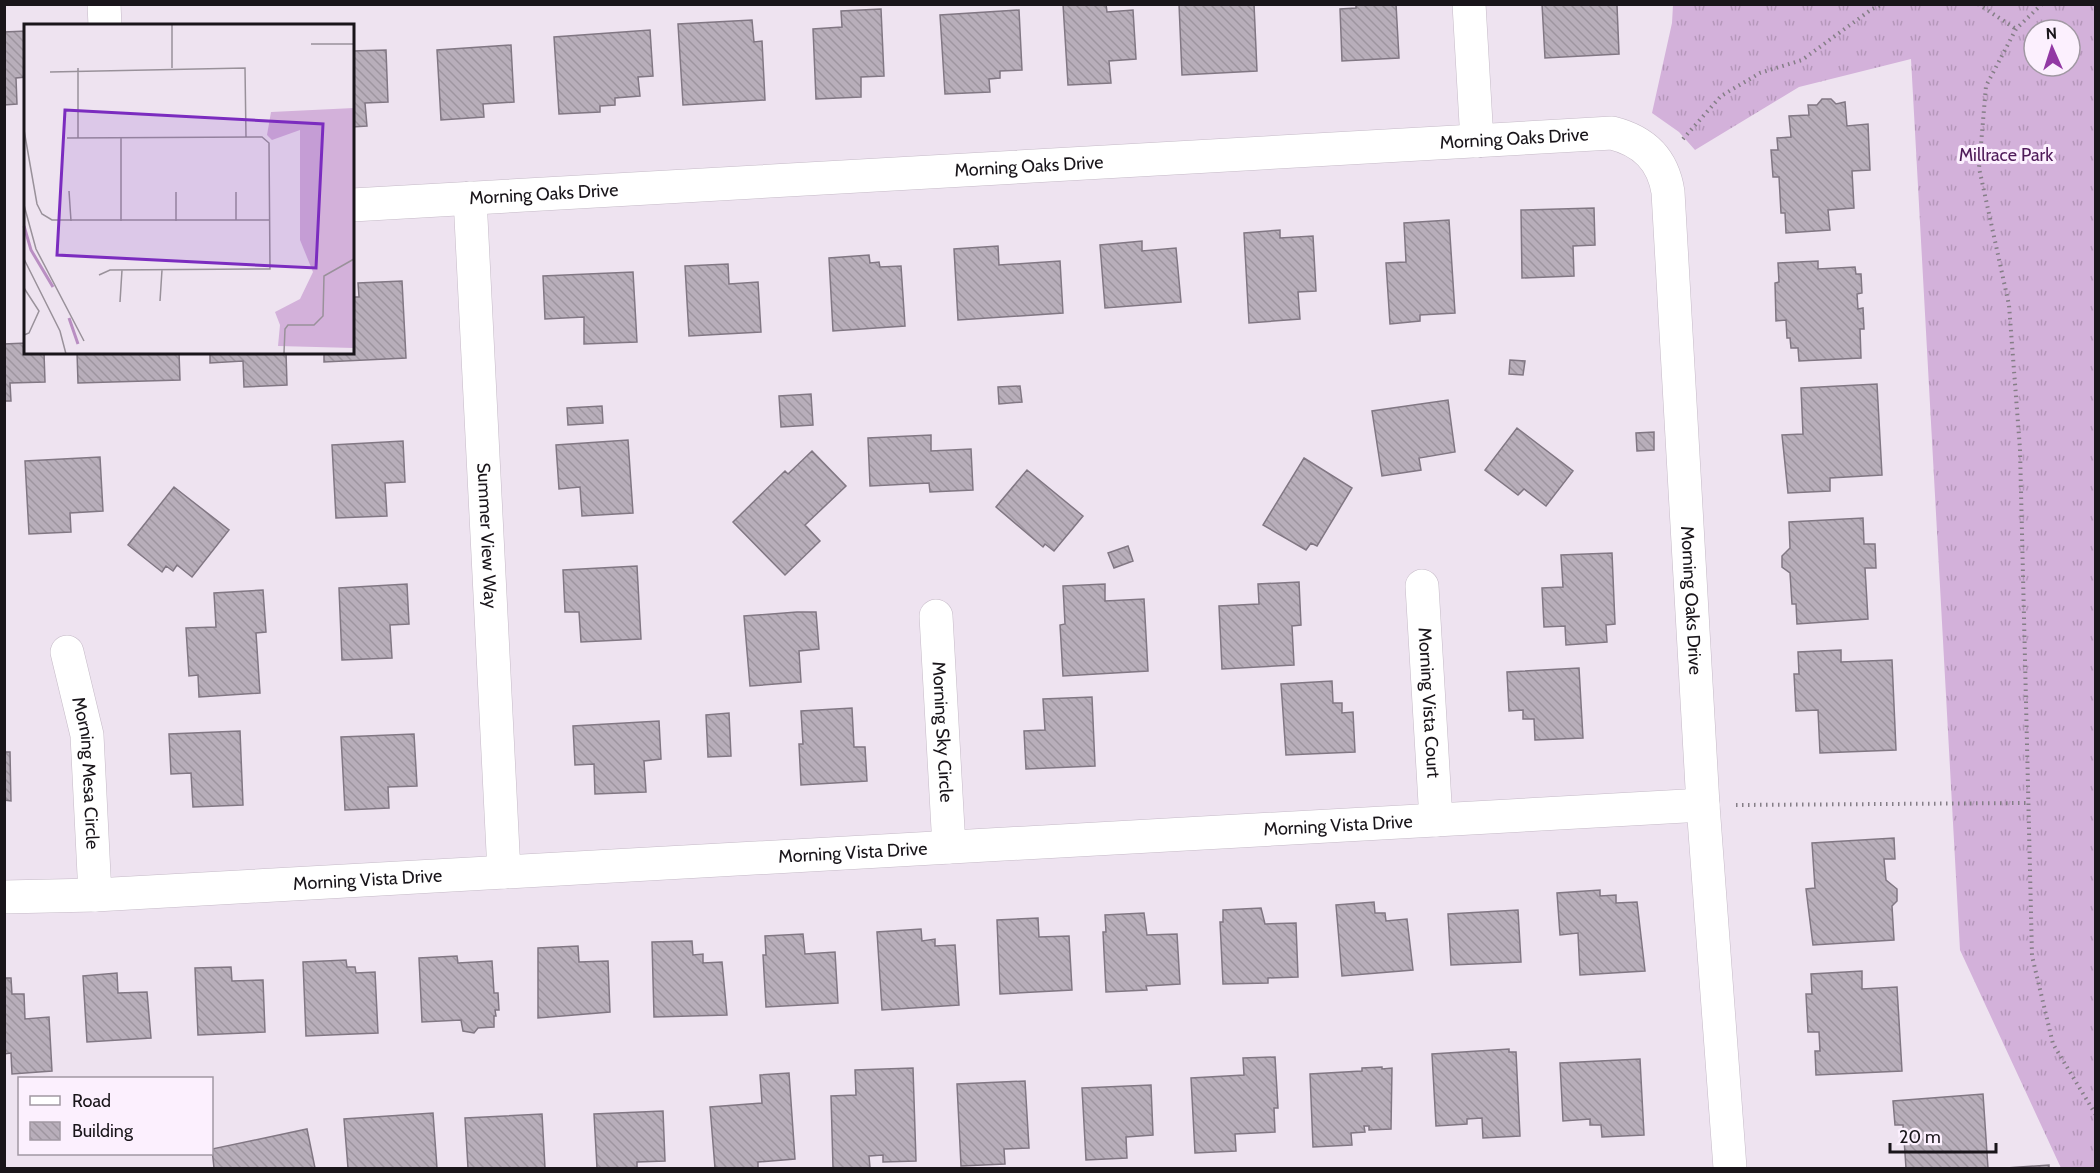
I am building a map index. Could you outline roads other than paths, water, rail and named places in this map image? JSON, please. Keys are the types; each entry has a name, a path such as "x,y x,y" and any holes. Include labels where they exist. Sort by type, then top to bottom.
{"street":[{"path":"104,4 105,24"},
{"path":"1469,4 1477,141"},
{"name":"Morning Oaks Drive","path":"354,205 1612,133 1638,142 1657,161 1666,179 1668,192 1703,806 1730,1168"},
{"name":"Summer View Way","path":"470,198 504,872"},
{"name":"Morning Vista Court","path":"1422,586 1436,820"},
{"name":"Morning Sky Circle","path":"936,616 949,847"},
{"name":"Morning Mesa Circle","path":"67,652 87,735 95,895"},
{"name":"Morning Vista Drive","path":"4,897 95,895 1703,806"}],"park label":[{"name":"Millrace Park","path":"2006,155"}]}
